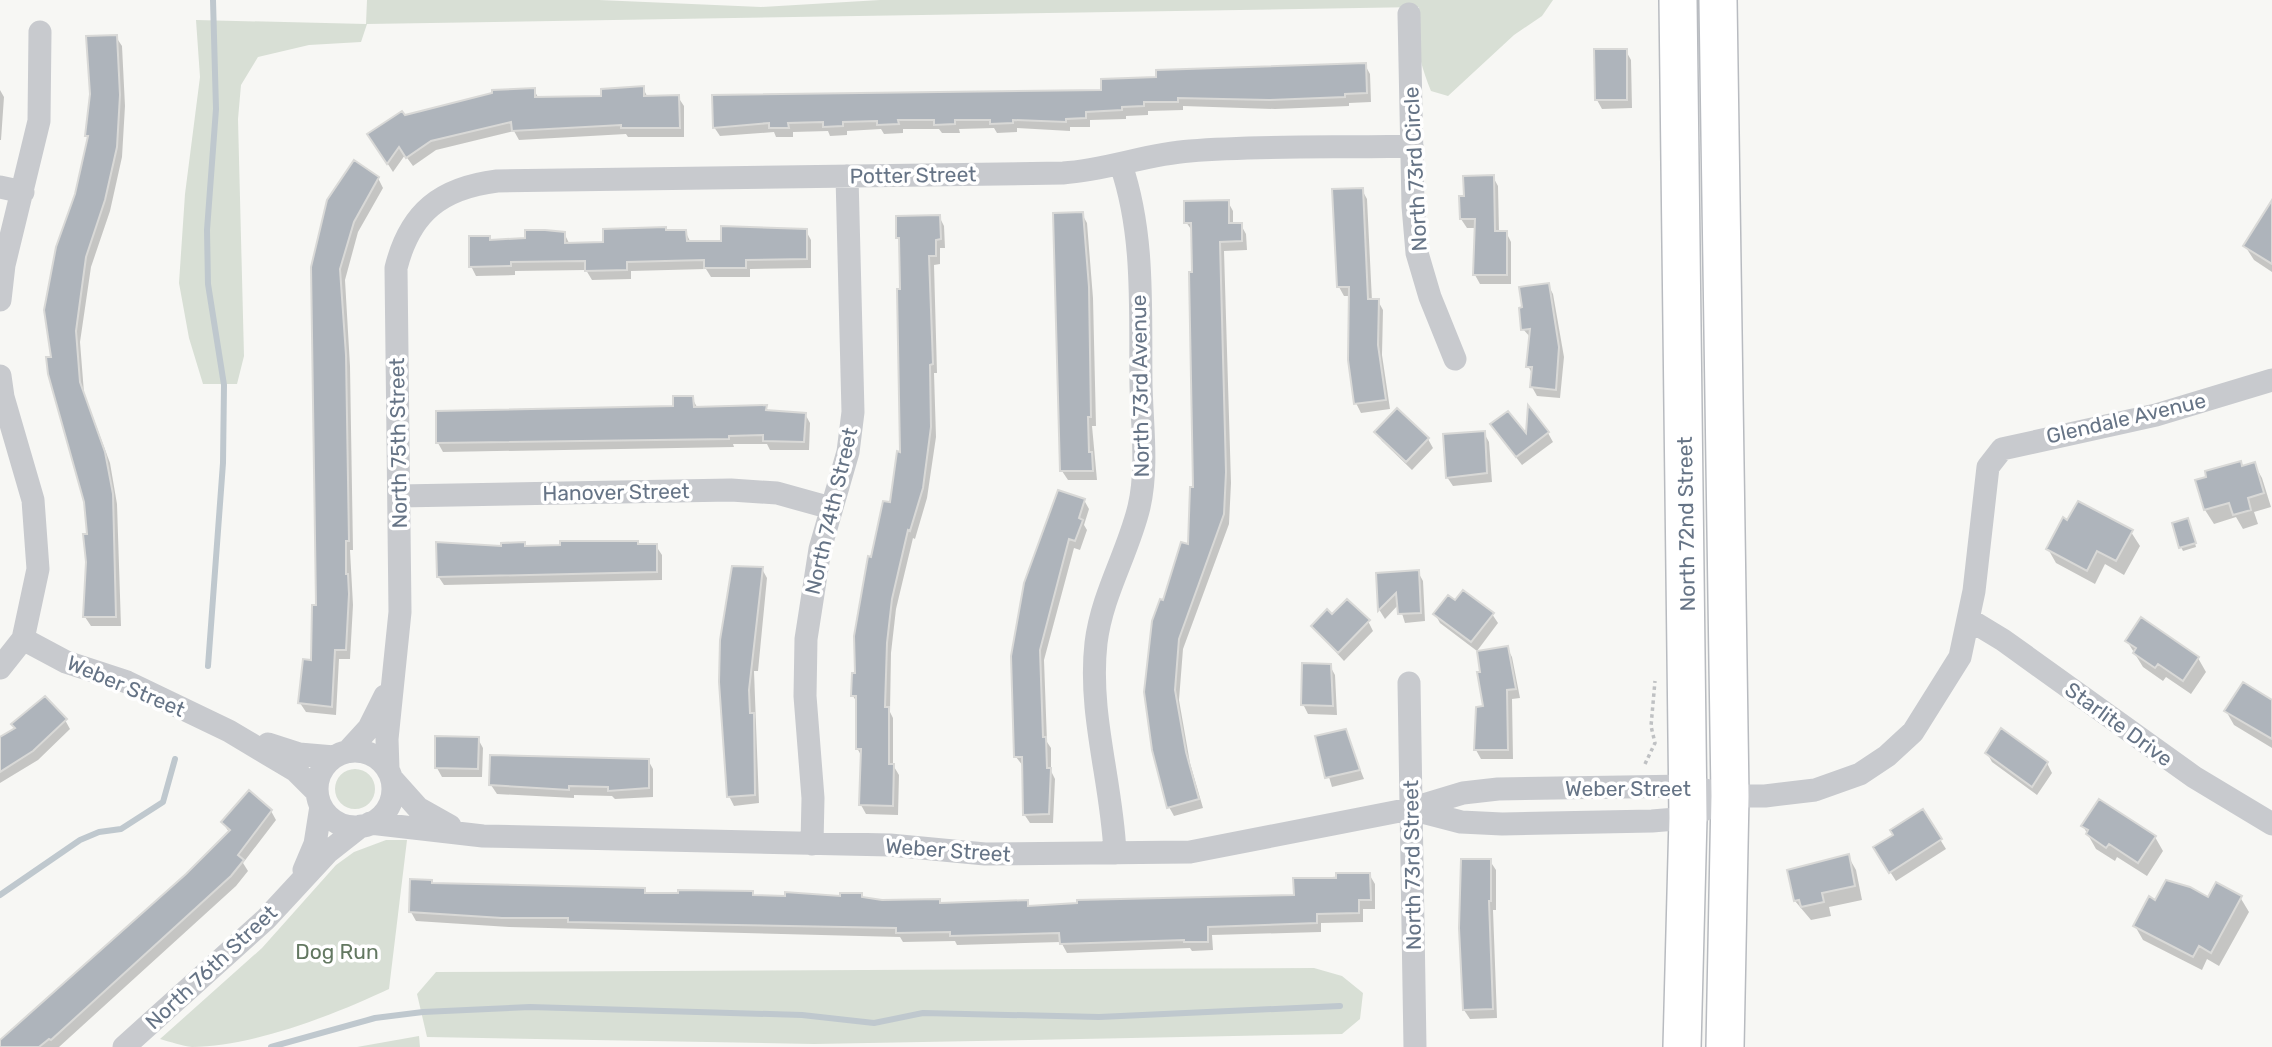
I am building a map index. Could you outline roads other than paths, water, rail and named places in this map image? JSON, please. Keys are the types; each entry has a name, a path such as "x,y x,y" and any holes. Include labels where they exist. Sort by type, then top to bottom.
{"main road":[{"name":"North 72nd Street","path":"1678,0 1688,802 1682,1047"},
{"name":"North 72nd Street","path":"1718,0 1730,796 1725,1047"}],"street":[{"name":"North 73rd Circle","path":"1409,14 1413,206 1421,271 1455,359"},
{"path":"0,300 4,265 39,121 40,32"},
{"name":"Potter Street","path":"422,214 453,190 497,181 1063,173 1188,151 1412,146"},
{"name":"North 73rd Avenue","path":"1115,853 1113,812 1099,736 1095,665 1107,594 1139,506 1143,461 1138,246 1133,204 1121,164"},
{"name":"North 74th Street","path":"812,845 812,786 804,696 806,639 818,560 848,452 853,412 847,176"},
{"path":"0,187 23,192"},
{"name":"North 75th Street","path":"390,774 393,677 400,612 396,268 405,241 422,214"},
{"path":"0,376 6,408 33,500 37,533 35,594 23,639 0,668"},
{"name":"Glendale Avenue","path":"1970,620 1988,467 2002,449 2156,415 2272,380"},
{"name":"Hanover Street","path":"398,496 731,490 777,493 831,508"},
{"path":"1730,796 1782,795 1815,790 1860,774 1887,756 1913,732 1932,706 1960,657 1970,620"},
{"name":"Starlite Drive","path":"1970,620 2003,640 2194,777 2272,824"},
{"name":"Weber Street","path":"23,639 66,662 127,682 229,731 296,771 319,799"},
{"name":"North 75th Street","path":"341,754 369,729 393,677"},
{"name":"North 73rd Street","path":"1409,683 1415,1047"},
{"name":"Weber Street","path":"229,731 299,754 341,754"},
{"path":"341,754 372,754 390,774 391,802 386,811 366,825 344,825 332,820 319,799 319,774 341,754"},
{"name":"Weber Street","path":"390,774 418,808 433,819 483,836"},
{"name":"Weber Street","path":"366,825 483,836 901,846 996,854 1115,853 1214,848 1410,809 1463,793 1499,789 1688,802 1730,796"},
{"name":"Weber Street","path":"1410,809 1461,821 1502,824 1730,796"},
{"name":"North 76th Street","path":"297,886 315,844 319,799"},
{"name":"North 76th Street","path":"124,1047 266,919 328,852 366,825"}],"waterway":[{"path":"208,666 223,463 224,385 208,284 207,230 216,109 213,0"},
{"path":"0,895 80,840 99,832 121,829 163,802 175,759"},
{"path":"271,1047 375,1018 423,1012 530,1007 802,1015 874,1023 923,1013 1099,1017 1340,1006"}],"park label":[{"name":"Dog Run","path":"337,951"}]}
